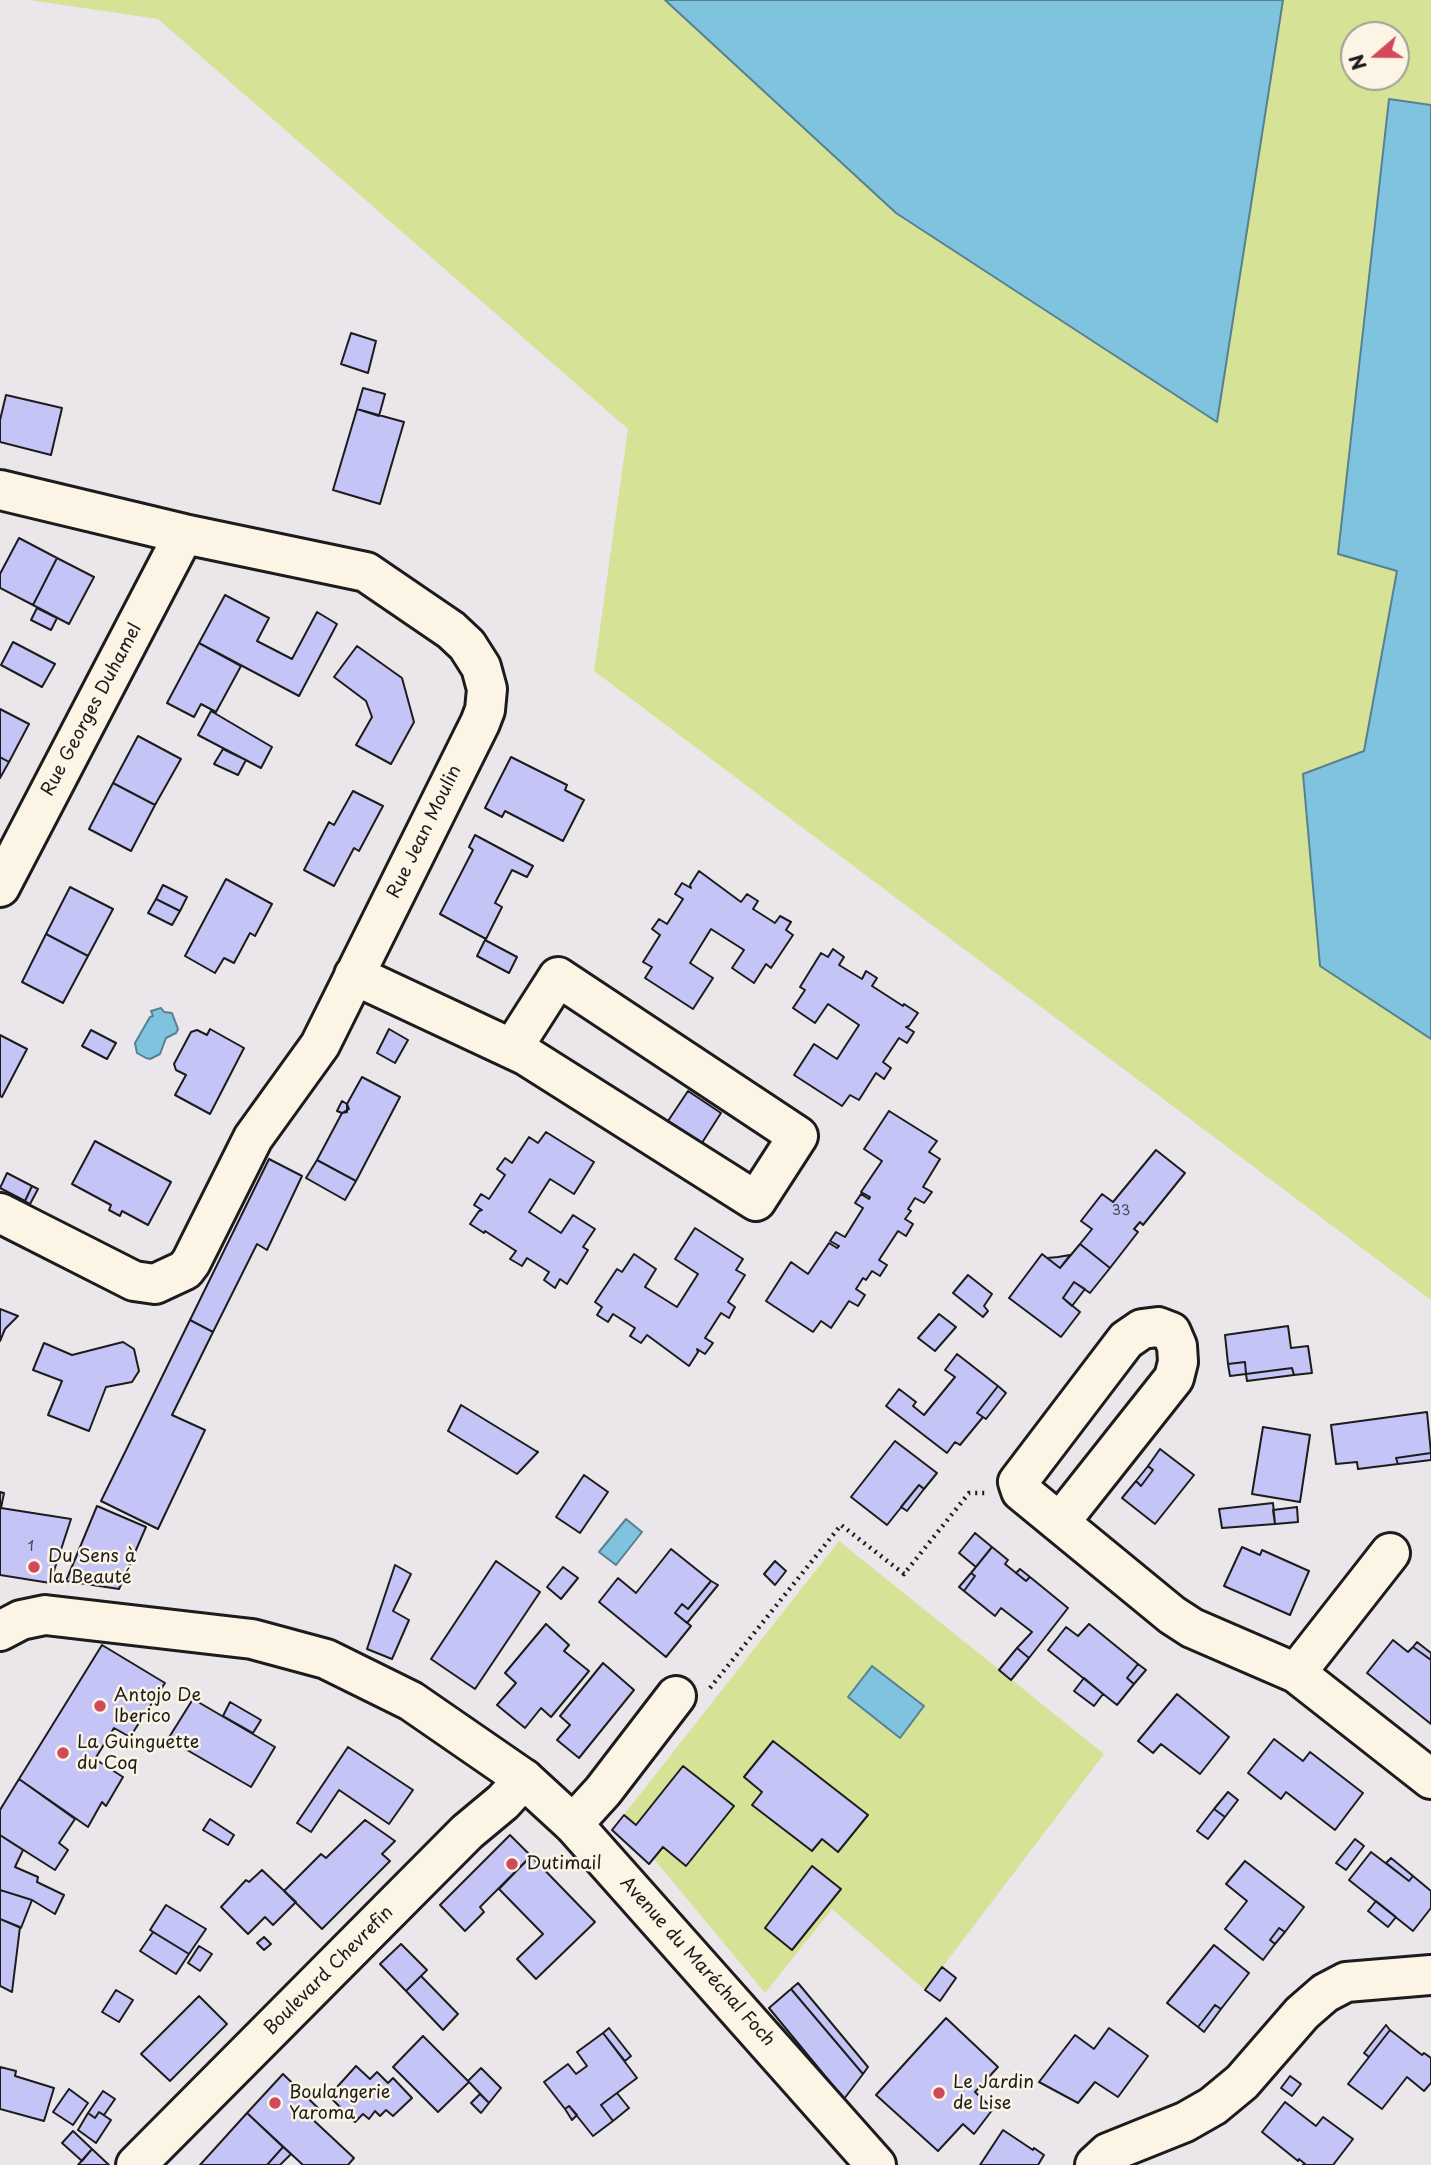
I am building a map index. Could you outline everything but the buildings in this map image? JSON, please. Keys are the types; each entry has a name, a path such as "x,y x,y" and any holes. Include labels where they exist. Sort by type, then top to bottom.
{"street":[{"name":"Rue Jean Moulin","path":"0,490 184,534 366,572 451,630 467,645 481,667 487,690 485,710 320,1045 253,1138 191,1262 176,1276 155,1284 134,1281 0,1213"},
{"name":"Rue Georges Duhamel","path":"0,887 184,534"},
{"path":"354,975 512,1049 755,1201 798,1136 558,977 512,1049"},
{"path":"1060,1522 1174,1378 1178,1362 1177,1346 1171,1332 1158,1327 1142,1329 1126,1340 1018,1482 1021,1490 1060,1522 1182,1622 1296,1673 1431,1779"},
{"path":"1296,1673 1390,1553"},
{"name":"Avenue du Maréchal Foch","path":"0,1631 21,1620 45,1615 252,1639 314,1656 411,1701 524,1779 573,1824 876,2165"},
{"path":"573,1824 603,1791 676,1696"},
{"name":"Boulevard Chevrefin","path":"136,2165 467,1832 503,1802 524,1779"},
{"path":"1095,2165 1108,2152 1185,2122 1213,2106 1242,2082 1302,2013 1325,1993 1346,1982 1431,1975"}],"path":[{"path":"676,1696 695,1707 841,1525 904,1574 969,1493 1021,1490"}],"green space":[{"path":"29,0 665,0 896,213 1217,421 1283,0 1431,0 1431,104 1390,99 1338,554 1397,571 1320,966 1431,1039 1431,1300 594,671 628,429 158,19"},
{"path":"839,1541 1104,1754 925,1990 832,1909 765,1993 654,1859 649,1864 612,1830"}],"water":[{"path":"665,0 1283,0 1217,422 896,213"},
{"path":"1389,99 1431,105 1431,1039 1320,966 1303,774 1364,751 1397,571 1338,554"},
{"path":"161,1008 164,1012 172,1013 178,1029 166,1038 160,1054 146,1058 137,1053 135,1043 153,1016 151,1011"},
{"path":"626,1519 642,1532 616,1565 599,1552"},
{"path":"872,1666 924,1706 900,1738 848,1697"}],"place":[{"name":"Du Sens à la Beauté","path":"34,1567"},
{"name":"Antojo De Iberico","path":"100,1706"},
{"name":"La Guinguette du Coq","path":"63,1753"},
{"name":"Dutimail","path":"512,1864"},
{"name":"Le Jardin de Lise","path":"939,2093"},
{"name":"Boulangerie Yaroma","path":"275,2103"}]}
